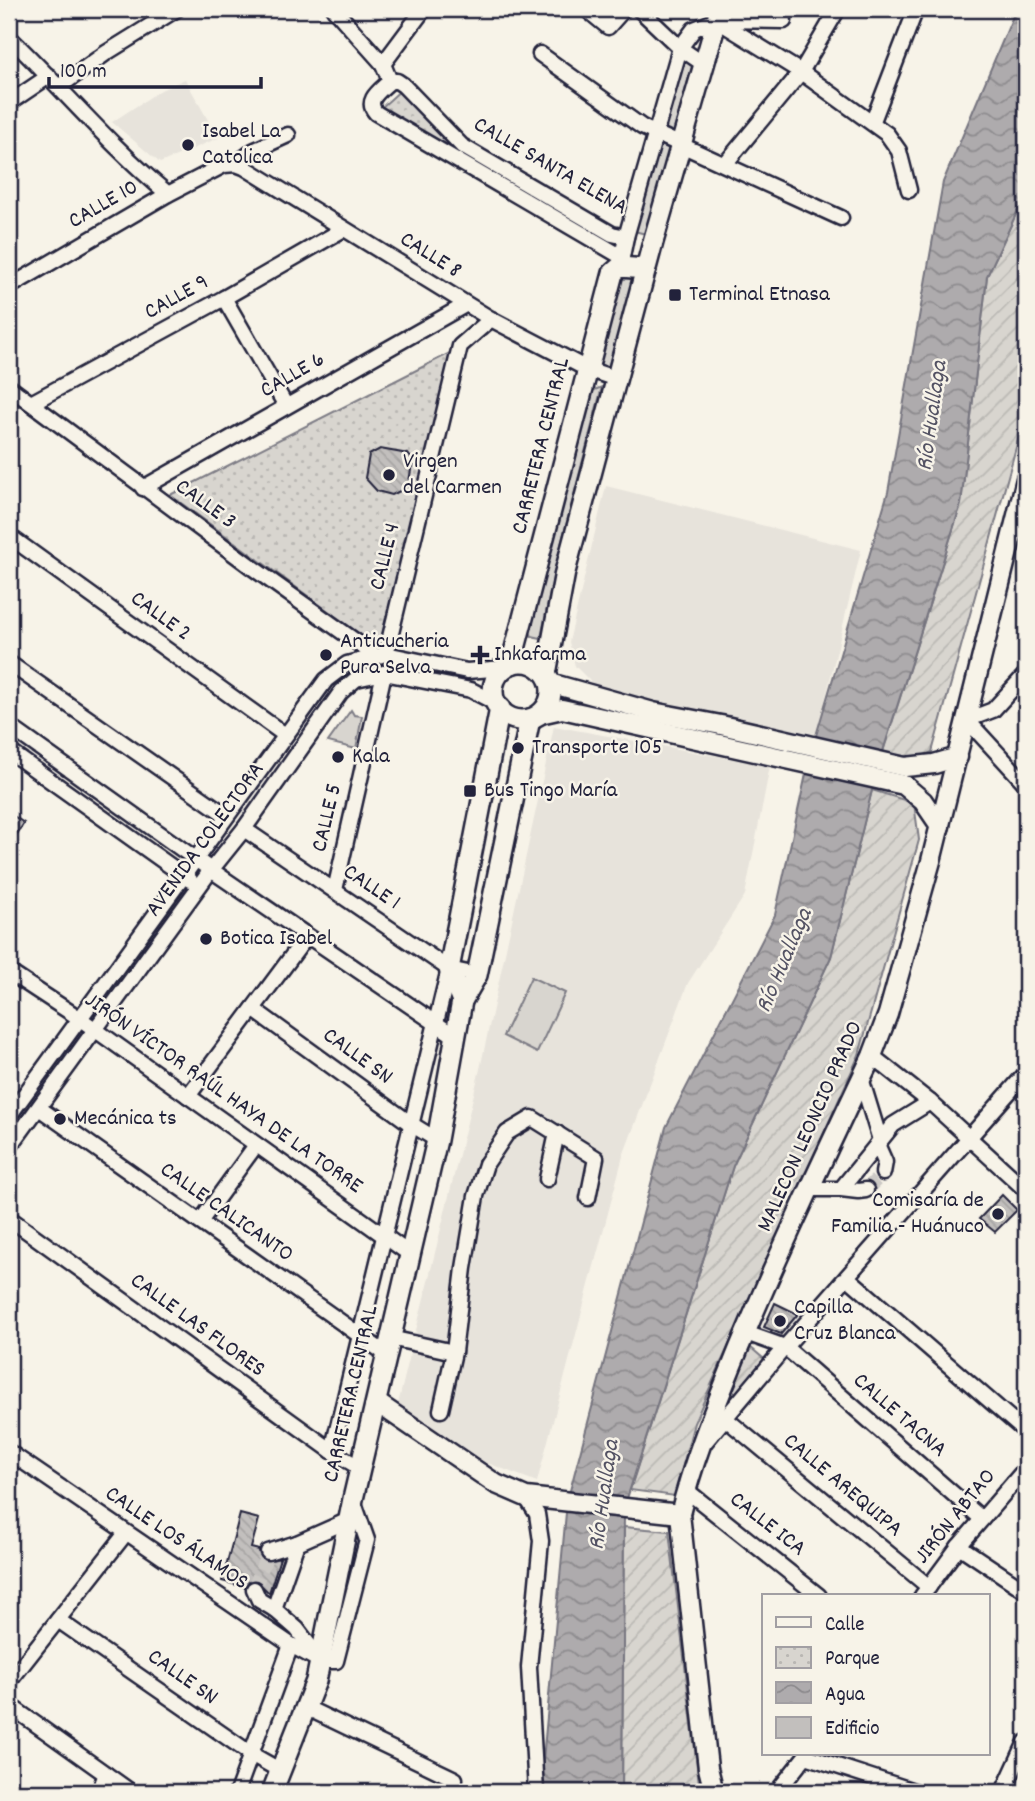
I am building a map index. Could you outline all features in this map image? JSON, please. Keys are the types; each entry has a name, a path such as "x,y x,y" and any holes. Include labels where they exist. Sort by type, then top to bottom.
{"highway":[{"path":"498,706 508,716 519,719 535,716 548,705 551,695 548,679 565,572 646,269 718,15"},
{"path":"621,262 646,269"},
{"name":"CARRETERA CENTRAL","path":"508,666 613,273 621,262"},
{"path":"449,969 498,706 494,684 508,666 530,663 548,679"},
{"name":"CARRETERA CENTRAL","path":"272,1792 307,1708 320,1661 353,1499 437,1139 461,1002 477,975 535,716"},
{"name":"CARRETERA CENTRAL","path":"449,969 461,1002"}],"main road":[{"name":"MALECON LEONCIO PRADO","path":"714,1792 708,1768 680,1514 697,1451 810,1189 872,1056 888,1014 958,757 1026,479"},
{"path":"548,679 653,712 721,725 905,776 940,826"},
{"path":"535,716 562,709 713,742 905,776 958,757"},
{"path":"376,1402 496,1484 528,1498 680,1514"}],"street":[{"path":"9,103 106,53 177,9"},
{"path":"334,9 383,64 390,81 371,102 376,113 621,262 680,48 694,29 718,15 784,21"},
{"path":"383,64 424,9"},
{"path":"586,9 608,27 624,9"},
{"path":"639,9 680,48 705,65"},
{"path":"725,164 801,72 838,9"},
{"path":"873,121 916,9"},
{"path":"718,15 873,121 899,151 909,190"},
{"path":"9,37 55,81 71,102 168,194"},
{"path":"540,54 656,133 841,218"},
{"name":"CALLE SANTA ELENA","path":"390,81 404,85 462,146 612,234 626,237"},
{"name":"CALLE 10","path":"9,287 168,194 288,135"},
{"name":"CALLE 8","path":"230,165 344,229 491,319 587,369 617,379"},
{"name":"CALLE 9","path":"31,403 344,229"},
{"path":"224,298 286,406"},
{"name":"CALLE 6","path":"143,488 465,304"},
{"name":"CALLE 4","path":"381,655 460,346 491,319"},
{"name":"CALLE 3","path":"9,387 143,488 381,655"},
{"name":"CALLE 2","path":"9,536 285,735"},
{"name":"AVENIDA COLECTORA","path":"9,1116 326,680 346,664 381,655 467,671 508,666"},
{"path":"9,663 226,815"},
{"name":"AVENIDA COLECTORA","path":"9,1148 211,870 244,829 341,692 356,679 384,673 471,690 498,706"},
{"name":"CALLE 5","path":"335,890 384,673"},
{"path":"1026,674 993,710 967,720 1026,784"},
{"path":"9,726 195,859 456,1037"},
{"path":"9,751 199,887"},
{"path":"38,771 50,756"},
{"name":"CALLE 1","path":"244,829 449,969 477,975"},
{"path":"188,1096 307,936"},
{"path":"332,1451 449,969"},
{"name":"JIRÓN VÍCTOR RAÚL HAYA DE LA TORRE","path":"9,971 411,1255"},
{"name":"CALLE SN","path":"253,1009 411,1124 437,1139"},
{"path":"872,1056 930,1102 1026,1190"},
{"path":"697,1451 968,1136 1026,1073"},
{"path":"861,1078 885,1162 883,1172"},
{"path":"841,1189 893,1125 930,1102"},
{"name":"CALLE CALICANTO","path":"39,1108 359,1335 388,1346"},
{"path":"441,1410 454,1352 476,1195 486,1164 507,1133 532,1118 596,1158 588,1198"},
{"path":"547,1180 557,1133"},
{"path":"200,1222 256,1145"},
{"path":"810,1189 866,1190"},
{"name":"CALLE LAS FLORES","path":"9,1218 332,1451 360,1468"},
{"path":"847,1277 1026,1432"},
{"name":"CALLE TACNA","path":"746,1334 785,1347 982,1519"},
{"path":"388,1346 454,1352"},
{"name":"CALLE AREQUIPA","path":"726,1419 925,1592"},
{"name":"CALLE LOS ÁLAMOS","path":"9,1452 291,1645 320,1661"},
{"name":"JIRÓN ABTAO","path":"925,1592 1026,1468"},
{"name":"CALLE ICA","path":"686,1490 816,1594"},
{"path":"528,1498 537,1514 541,1542 529,1667 536,1792"},
{"path":"254,1589 259,1600 297,1629 320,1661 336,1661 367,1540 353,1499"},
{"path":"268,1552 297,1543 349,1520"},
{"path":"9,1682 126,1533"},
{"path":"274,1609 297,1543"},
{"path":"960,1546 1026,1591"},
{"name":"CALLE SN","path":"58,1620 251,1754 281,1771"},
{"path":"237,1792 291,1645"},
{"path":"9,1705 131,1792"},
{"path":"307,1708 455,1779"},
{"path":"1003,1792 1026,1742"},
{"path":"777,1792 805,1756"},
{"path":"809,1756 916,1792"},
{"path":"99,1792 106,1774"}],"shaded area":[{"path":"185,79 218,138 160,163 112,122 161,90"},
{"path":"606,486 861,550 817,734 632,700 599,690 575,666 569,642"},
{"path":"554,726 770,766 745,895 688,983 623,1156 537,1482 485,1462 398,1404 480,1069"}],"green space":[{"path":"683,57 693,63 672,137 661,130"},
{"path":"403,88 454,148 382,107"},
{"path":"658,143 670,148 646,234 634,231"},
{"path":"1026,193 1026,411 932,752 911,761 882,755 961,504 987,276"},
{"path":"621,278 634,278 608,368 599,364"},
{"path":"452,352 379,648 170,495"},
{"path":"602,387 555,568 541,638 532,636 528,629 592,391"},
{"path":"351,710 354,715 362,716 356,749 328,742"},
{"path":"872,790 914,803 919,840 859,1055 694,1423 675,1496 630,1490 733,1166 831,957"},
{"path":"531,977 565,993 537,1053 503,1036"},
{"path":"750,1347 764,1359 727,1405"},
{"path":"624,1527 669,1531 700,1792 622,1792"}],"water":[{"name":"Río Huallaga","path":"1016,9 1026,9 1026,193 987,276 961,504 877,770 831,957 733,1166 624,1508 622,1792 540,1792 567,1502 666,1127 775,915 810,756 888,492 943,182"}],"building":[{"name":"Virgen del Carmen","path":"380,449 408,454 415,463 408,487 392,495 377,491 365,478 369,455"},
{"path":"9,813 24,823 9,847"},
{"name":"Comisaría de Familia - Huánuco","path":"1002,1195 1017,1210 995,1232 979,1219"},
{"name":"Capilla Cruz Blanca","path":"775,1303 798,1314 781,1334 764,1327"},
{"path":"240,1514 259,1519 251,1548 259,1550 261,1559 267,1561 280,1558 269,1593 256,1580 249,1581 245,1587 222,1581"}],"tunnel":[{"path":"784,21 788,9"},
{"path":"866,1190 883,1173"},
{"path":"254,1589 268,1552"}],"place":[{"name":"Isabel La Catolica","path":"188,145"},
{"name":"Terminal Etnasa","path":"675,295"},
{"name":"Virgen del Carmen","path":"389,475"},
{"name":"Anticucheria Pura Selva","path":"326,655"},
{"name":"Inkafarma","path":"480,655"},
{"name":"Transporte 105","path":"518,748"},
{"name":"Kala","path":"338,757"},
{"name":"Bus Tingo María","path":"470,791"},
{"name":"Botica Isabel","path":"206,939"},
{"name":"Mecánica ts","path":"60,1119"},
{"name":"Comisaría de Familia - Huánuco","path":"998,1214"},
{"name":"Capilla Cruz Blanca","path":"780,1321"}]}
